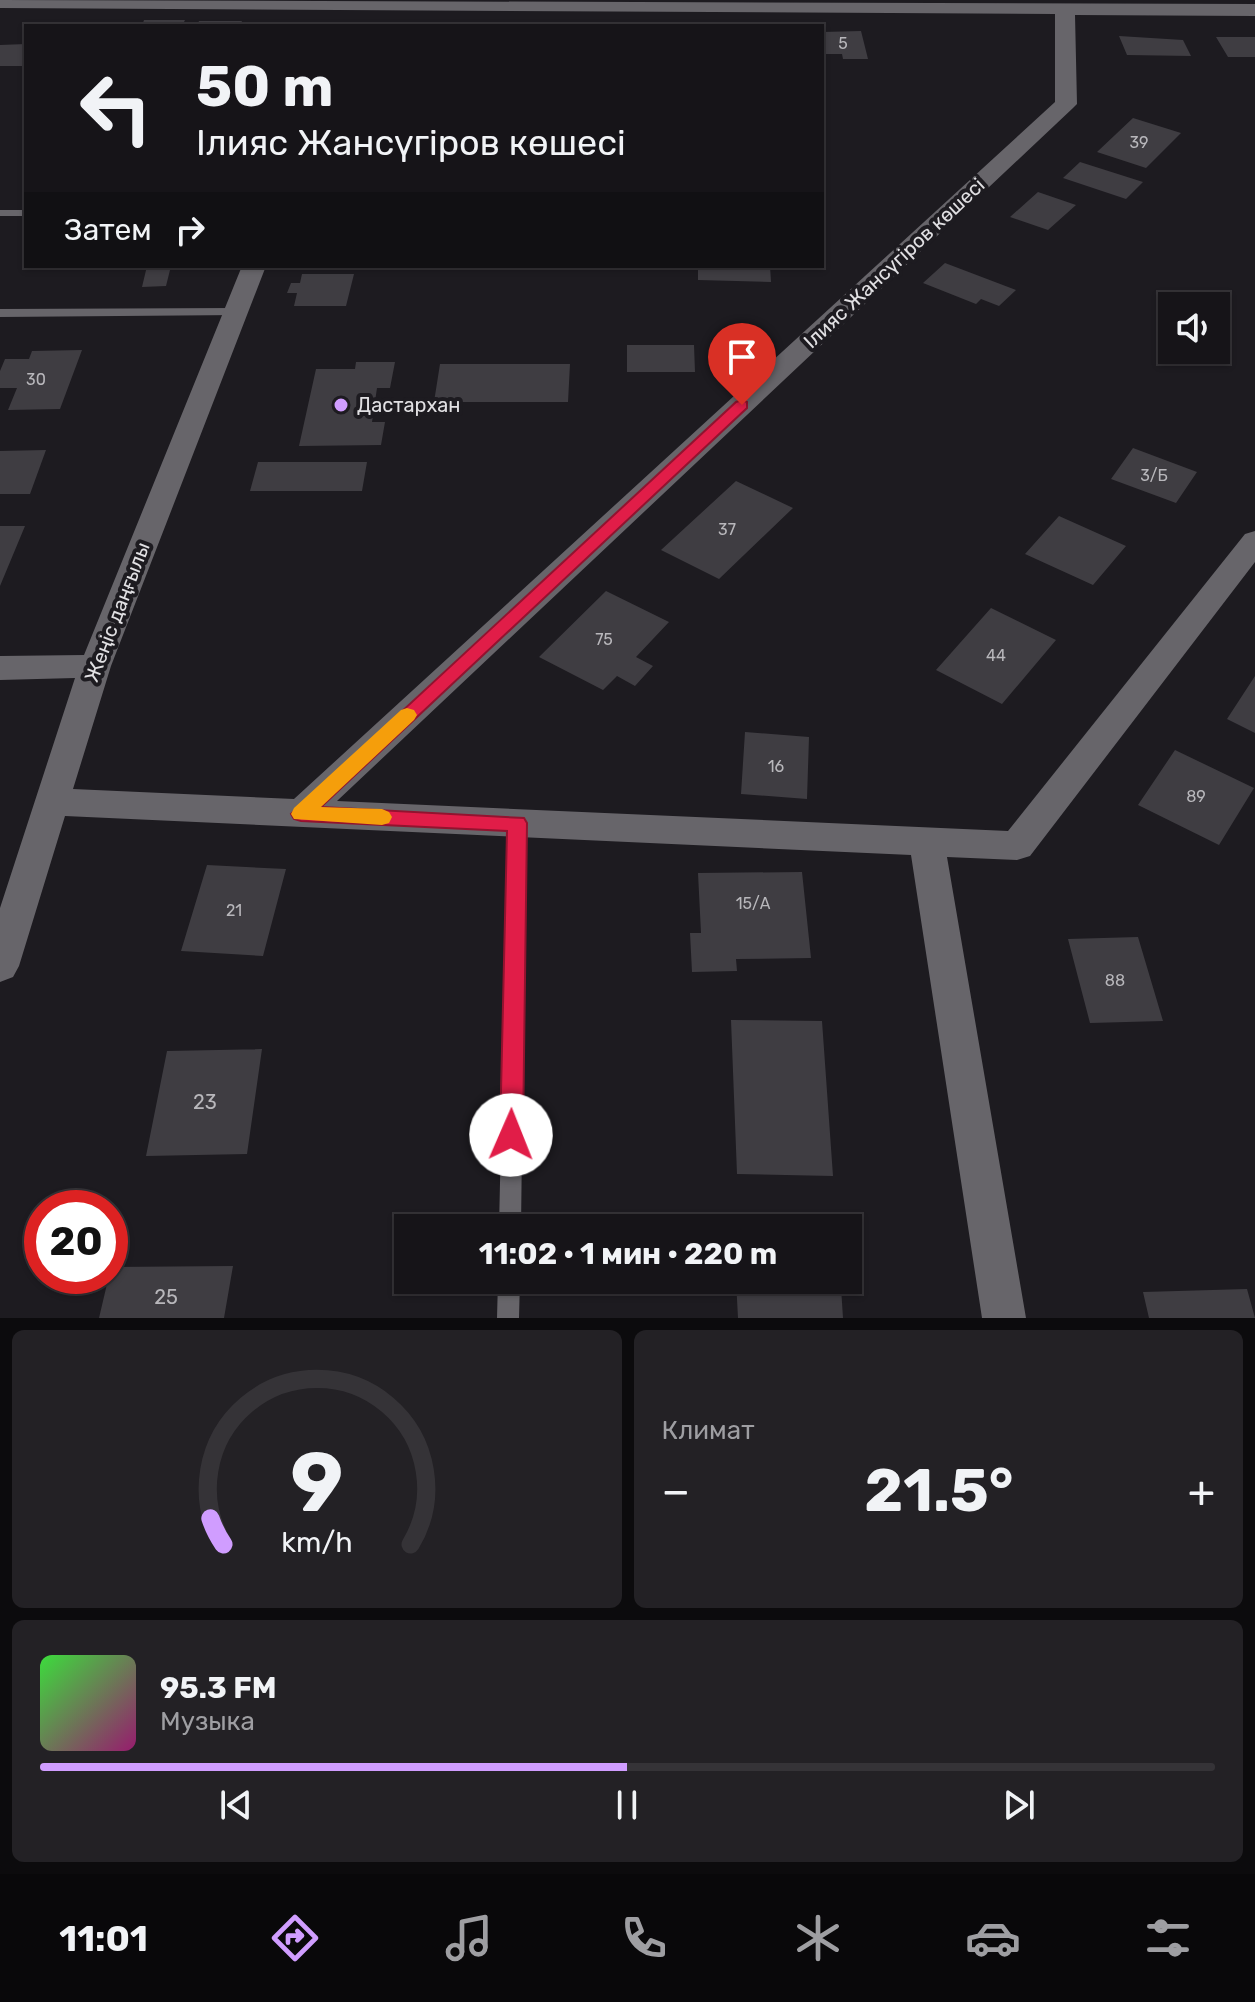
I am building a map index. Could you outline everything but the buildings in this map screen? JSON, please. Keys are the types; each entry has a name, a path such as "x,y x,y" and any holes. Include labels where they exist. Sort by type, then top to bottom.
{"street":[{"path":"0,2 925,4 1065,9 1255,10"},
{"path":"351,24 360,2"},
{"name":"Ілияс Жансүгіров көшесі","path":"301,814 1066,104 1065,9"},
{"name":"Жеңіс даңғылы","path":"0,966 95,666 253,268"},
{"path":"52,802 1017,846 1255,541"},
{"path":"0,668 95,666"},
{"path":"927,842 1004,1318"}],"lane":[{"path":"0,213 24,213"},
{"path":"0,313 236,312"},
{"path":"510,1214 517,823"},
{"path":"508,1318 509,1294"}],"slow traffic":[{"path":"382,817 301,814 407,715"}],"place":[{"name":"Дастархан","path":"341,405"}],"route":[{"path":"511,1135 517,823 301,814 742,405"}]}
